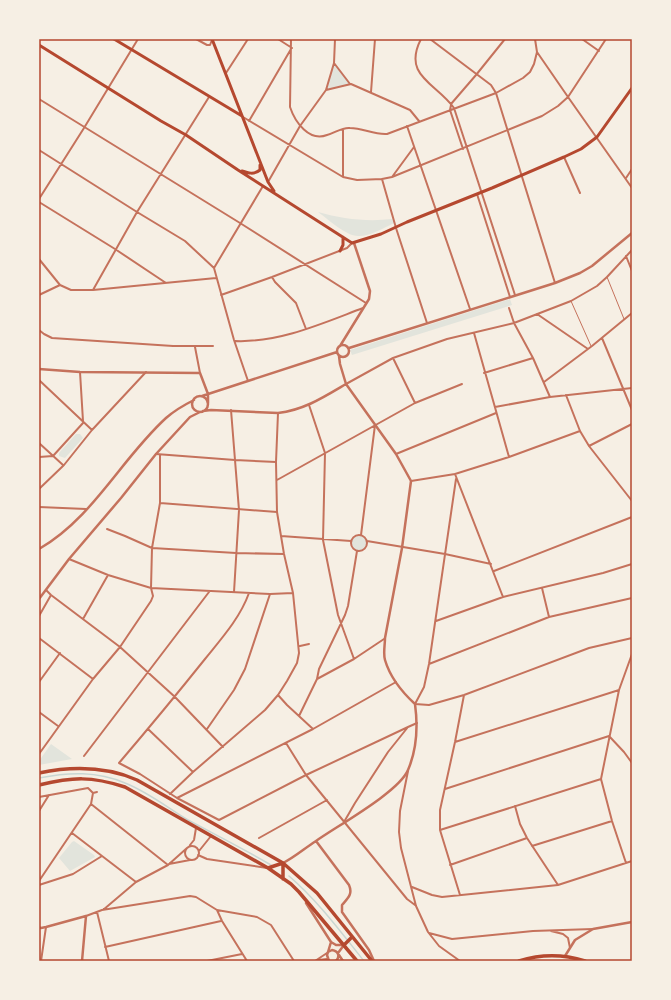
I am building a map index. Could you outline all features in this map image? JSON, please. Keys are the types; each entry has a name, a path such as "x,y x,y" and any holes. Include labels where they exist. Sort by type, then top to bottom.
{"main road":[{"path":"114,39 242,116"},
{"path":"212,40 268,182 277,194"},
{"path":"39,45 186,135 353,243 377,236 407,222 564,158 581,149 597,137 632,88"},
{"path":"238,170 257,173 260,168 260,161"},
{"path":"340,251 343,245 343,237"},
{"path":"39,773 56,769 82,767 104,769 124,774 137,780 283,863 317,893 352,938 373,961"},
{"path":"39,784 76,778 106,781 125,787 268,868 284,879 299,892 345,944 357,961"},
{"path":"268,868 283,863"},
{"path":"283,863 284,879"},
{"path":"345,944 352,938"},
{"path":"519,961 546,956 585,961"}],"street":[{"path":"138,39 39,201 166,283"},
{"path":"196,39 207,45 210,45 212,40"},
{"path":"226,75 248,39"},
{"path":"278,39 292,48"},
{"path":"291,39 290,107 292,114 300,126 314,136 322,137 343,128 387,134 496,92 523,78 530,72 538,52"},
{"path":"268,182 300,126 326,90 334,63 335,39"},
{"path":"371,92 375,39"},
{"path":"421,39 416,51 415,61 417,70 422,77 454,108 515,295"},
{"path":"430,39 491,85 496,92 555,283"},
{"path":"463,149 450,110 451,104 504,39"},
{"path":"535,39 538,52 632,188"},
{"path":"582,39 599,51"},
{"path":"242,116 290,144 343,178 357,180 392,177 508,131 542,116 558,106 568,97 606,40"},
{"path":"249,121 292,48"},
{"path":"334,63 351,84 410,110 419,121"},
{"path":"326,90 351,84"},
{"path":"93,290 137,212 209,97"},
{"path":"39,99 84,128 162,174 366,303"},
{"path":"407,126 470,309"},
{"path":"343,128 343,178"},
{"path":"392,177 414,147"},
{"path":"39,150 185,241 214,268 234,340 248,381"},
{"path":"564,158 580,193"},
{"path":"626,178 632,169"},
{"path":"382,179 396,228 427,322"},
{"path":"214,268 263,186"},
{"path":"477,194 510,297"},
{"path":"340,346 346,346 349,348 427,322 555,283 580,273 592,266 632,233"},
{"path":"221,295 305,265 350,247 353,243 370,291 369,299 337,350 341,361 340,364 346,384 376,424 396,454 411,481 402,548 385,638 385,660 396,682 415,704 418,722 415,744 400,811 399,832 416,906 428,932 439,946 460,961"},
{"path":"495,248 500,247"},
{"path":"194,400 192,404 193,408 196,411 202,412 211,410 231,410 278,413 289,412 309,405 393,358 447,338 514,323 571,301 587,293 607,277 632,250"},
{"path":"497,257 502,255"},
{"path":"626,256 632,271"},
{"path":"39,259 60,285 71,290 93,290 216,278"},
{"path":"272,277 296,303 306,329"},
{"path":"39,294 60,285"},
{"path":"234,340 236,342 278,337 306,329 363,308"},
{"path":"509,308 514,323 533,358 550,397"},
{"path":"544,382 592,346 632,313"},
{"path":"537,314 588,349"},
{"path":"39,330 52,338 195,347 213,346"},
{"path":"474,333 484,373 509,457"},
{"path":"602,338 632,410"},
{"path":"39,599 69,559 156,454 190,417 207,409 208,394 200,373 195,347"},
{"path":"341,361 349,354 349,348"},
{"path":"39,549 54,539 87,509 132,455 166,418 197,397 338,354 344,357"},
{"path":"393,358 415,403"},
{"path":"484,373 533,358"},
{"path":"39,369 80,372 200,373"},
{"path":"39,457 53,456 83,422 80,372"},
{"path":"39,489 64,465 92,430 146,372"},
{"path":"39,380 92,430"},
{"path":"277,480 415,403 462,384"},
{"path":"494,407 550,397 632,388"},
{"path":"566,395 580,431 589,446 632,501"},
{"path":"202,396 206,398 208,403"},
{"path":"309,405 325,453 323,540 336,606 354,659"},
{"path":"231,410 239,510 234,592"},
{"path":"170,794 264,710 278,695 296,663 300,646 293,593 284,554 277,512 276,462 278,413"},
{"path":"396,454 496,413"},
{"path":"361,536 376,424"},
{"path":"589,446 632,424"},
{"path":"411,481 455,474 509,457 580,431"},
{"path":"39,443 64,465"},
{"path":"156,454 276,462"},
{"path":"39,754 93,679 120,647 151,602 153,596 150,588 152,548 160,502 160,454"},
{"path":"455,474 503,597"},
{"path":"415,704 424,687 429,664 456,479"},
{"path":"160,502 239,510 277,512"},
{"path":"39,507 87,509"},
{"path":"494,572 632,517"},
{"path":"107,529 152,548 284,554"},
{"path":"281,536 351,541"},
{"path":"357,552 352,548 351,541 355,536 361,536 367,541 444,554 491,564"},
{"path":"357,552 361,552 365,549 367,546 367,541"},
{"path":"299,716 348,606 357,552"},
{"path":"69,559 108,575 150,588 209,592 270,594 293,593"},
{"path":"435,621 503,597 603,573 632,564"},
{"path":"83,619 108,575"},
{"path":"542,588 549,617"},
{"path":"46,590 120,647 175,697 223,747"},
{"path":"84,756 209,592"},
{"path":"249,593 237,618 175,697 118,763 140,774 177,798 219,820 306,775 418,722"},
{"path":"207,729 234,690 245,669 270,594"},
{"path":"39,616 51,595"},
{"path":"429,664 549,617 632,598"},
{"path":"39,638 93,679"},
{"path":"316,679 354,659 385,638"},
{"path":"415,704 429,705 464,695 582,651 632,638"},
{"path":"300,646 308,644"},
{"path":"39,682 60,653"},
{"path":"626,863 612,821 601,779 619,690 632,654"},
{"path":"177,798 313,729 396,682"},
{"path":"455,742 619,690"},
{"path":"278,695 313,729"},
{"path":"460,896 440,830 440,810 464,695"},
{"path":"39,712 58,726"},
{"path":"344,822 388,752 408,727"},
{"path":"148,729 193,772"},
{"path":"610,736 632,763"},
{"path":"445,789 610,736"},
{"path":"286,743 306,775 407,898 416,906"},
{"path":"283,863 385,795 408,772"},
{"path":"440,830 601,779"},
{"path":"39,797 88,788 93,794"},
{"path":"93,794 97,792"},
{"path":"39,811 49,794"},
{"path":"39,881 91,804 93,794"},
{"path":"259,838 327,800"},
{"path":"91,804 168,865"},
{"path":"514,806 520,824 527,838 558,885"},
{"path":"532,846 612,821"},
{"path":"102,910 136,882 168,865 194,840 196,828"},
{"path":"72,833 136,882"},
{"path":"168,865 193,859 198,855 199,851 211,836"},
{"path":"450,865 527,838"},
{"path":"316,841 349,885 351,890 350,896 342,905 342,912 369,950 373,961"},
{"path":"188,847 195,846 199,851"},
{"path":"188,847 186,856 189,859 193,859"},
{"path":"198,855 207,859 268,868"},
{"path":"39,885 73,874 102,856"},
{"path":"412,887 432,895 442,897 558,885 632,861"},
{"path":"299,892 331,942 336,945 345,944"},
{"path":"40,928 86,916 102,910 190,896 196,897 217,910 257,917 271,925 294,961"},
{"path":"217,910 222,921 247,961"},
{"path":"97,912 109,961"},
{"path":"82,961 86,916"},
{"path":"105,947 222,921"},
{"path":"428,932 452,938 593,929 632,922"},
{"path":"41,961 46,927"},
{"path":"352,938 353,929"},
{"path":"564,959 577,939 593,929"},
{"path":"548,931 564,934 568,938 570,948"},
{"path":"316,960 328,960 328,952 331,942"},
{"path":"336,961 338,959 338,954 345,944"},
{"path":"316,960 332,950 344,961"},
{"path":"206,961 242,954"}],"lane":[{"path":"607,277 624,319"},
{"path":"571,301 592,346"}],"shaded area":[{"path":"334,63 351,84 326,90"},
{"path":"318,212 355,219 392,219 394,223 371,234 358,236 343,230"},
{"path":"510,299 512,305 352,355 350,350"},
{"path":"76,434 80,434 83,438 65,458 59,456 59,453"},
{"path":"356,535 362,535 367,540 365,549 362,551 356,551 351,546 351,540"},
{"path":"51,744 72,759 39,765 39,761"},
{"path":"74,841 95,857 70,871 59,858"}],"waterway":[{"path":"39,778 83,774 104,776 125,783 150,795 188,820 271,865"},
{"path":"289,876 319,906 364,961"}]}
